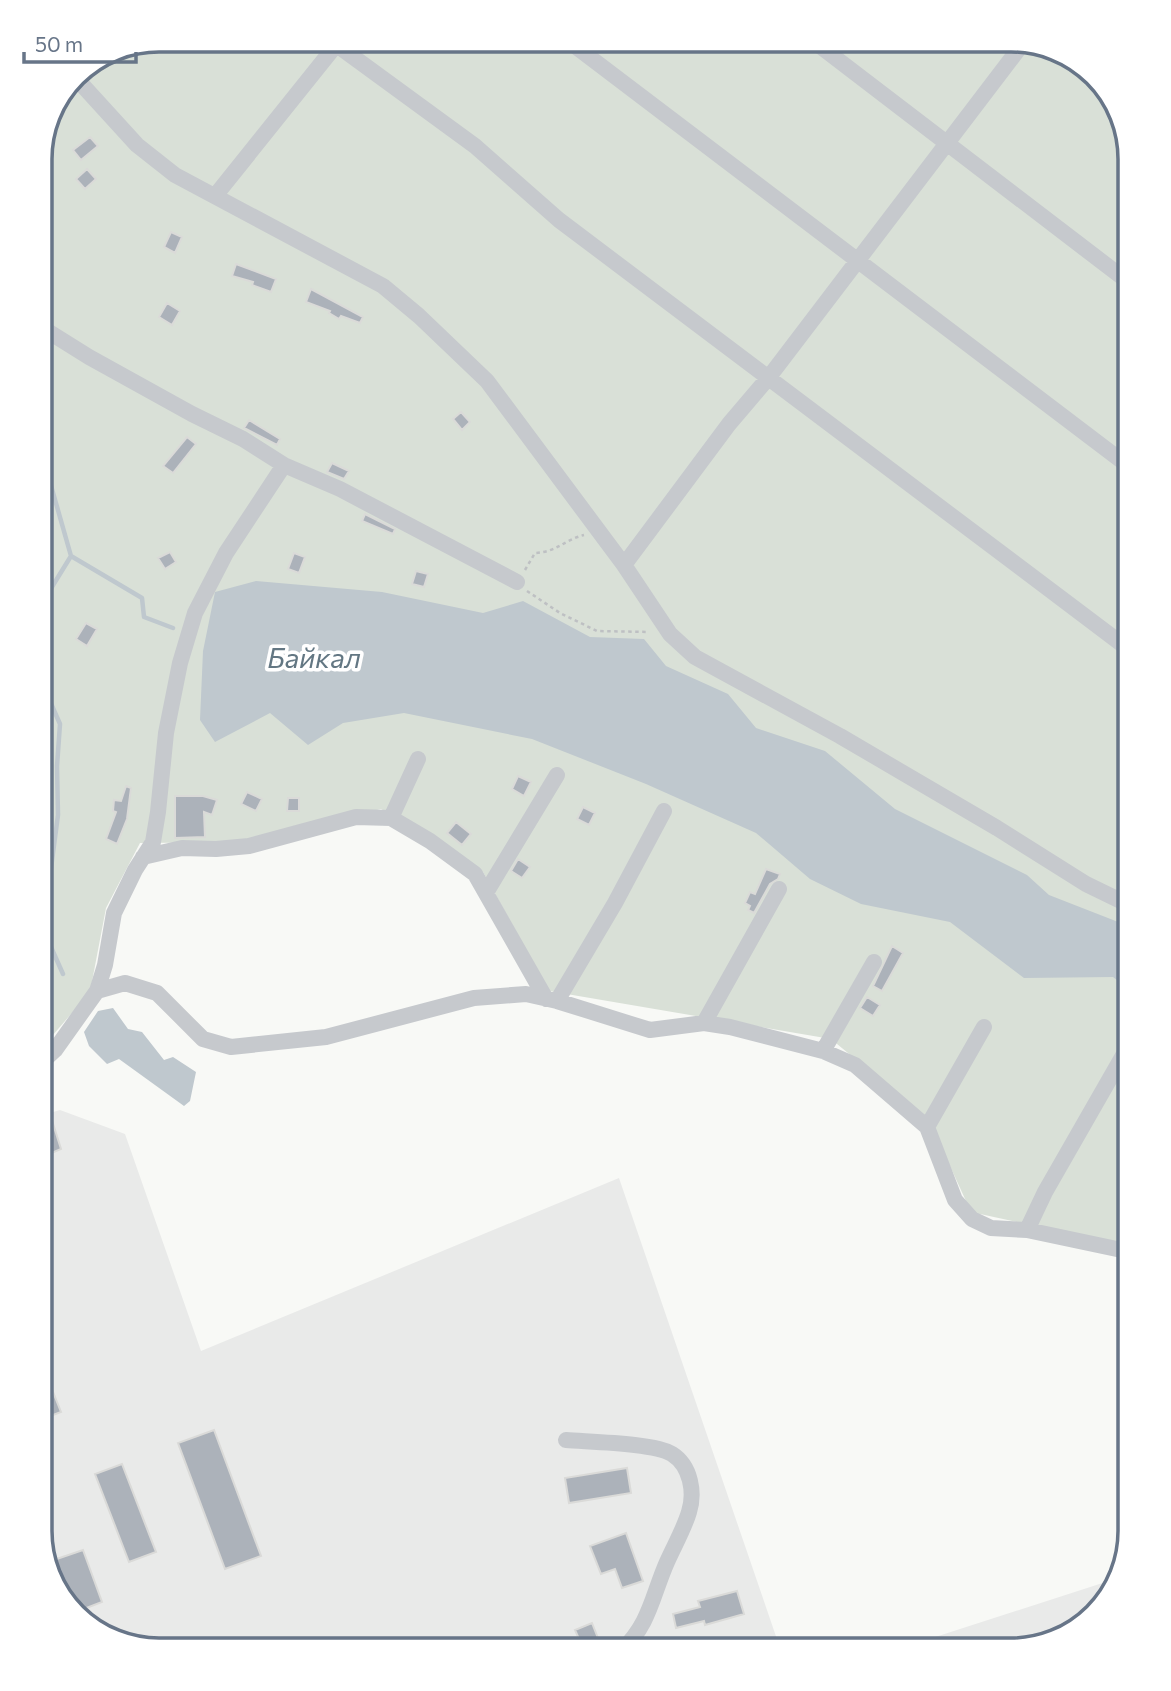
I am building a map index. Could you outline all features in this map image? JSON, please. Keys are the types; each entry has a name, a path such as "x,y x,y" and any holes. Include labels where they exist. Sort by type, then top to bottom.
{"street":[{"path":"215,196 328,52"},
{"path":"350,52 475,146 559,220 1118,641"},
{"path":"583,52 1118,458"},
{"path":"829,53 1118,274"},
{"path":"624,565 729,424 769,377 1016,53"},
{"path":"83,85 137,145 175,175 383,286 419,316 487,381 624,565 670,634 695,657 840,736 997,828 1086,884 1118,899"},
{"path":"53,335 192,414 243,439 284,465 340,489 517,582"},
{"path":"52,1052 97,991 105,965 114,913 153,842 159,812 166,733 180,663 195,613 226,553 284,465"},
{"path":"391,818 418,759"},
{"path":"486,891 557,775"},
{"path":"552,1000 615,904 664,811"},
{"path":"144,857 182,848 249,846 356,817 391,818 430,841 475,874 552,1000"},
{"path":"704,1023 779,889"},
{"path":"823,1051 874,962"},
{"path":"97,991 125,983 157,993 204,1039 231,1047 326,1037 474,998 526,994 650,1030 704,1023 730,1027 823,1051 855,1065 927,1127 955,1200 972,1219 991,1228 1027,1230 1118,1249"},
{"path":"927,1127 984,1027"},
{"path":"1027,1230 1045,1192 1118,1064"},
{"path":"566,1440 633,1445 671,1453 681,1462 689,1478 692,1492 689,1512 663,1570 646,1620 631,1638"}],"path":[{"path":"599,531 569,539 551,552 535,553 517,582 530,595 597,631 670,634"}],"shaded area":[{"path":"159,52 1019,53 1053,61 1087,84 1104,106 1118,145 1118,1244 971,1212 929,1120 831,1039 549,991 483,872 381,809 252,842 140,843 106,908 90,992 52,1036 53,152 61,118 70,100 84,84 100,70 118,61"},
{"path":"60,1110 125,1134 201,1351 619,1178 777,1638 152,1638 125,1633 100,1621 79,1602 67,1585 53,1546 52,1112"},
{"path":"1105,1582 1096,1597 1077,1616 1039,1635 1026,1638 932,1638"}],"water":[{"name":"Байкал","path":"256,581 382,592 483,613 523,601 590,637 644,639 666,666 728,694 756,728 825,751 895,809 1027,875 1049,895 1118,922 1118,981 1113,977 1024,978 950,922 861,904 810,879 756,833 646,784 532,739 404,713 343,723 308,745 270,713 215,742 200,720 203,651 215,592"},
{"path":"113,1008 128,1029 142,1032 164,1060 173,1057 196,1072 190,1101 184,1106 119,1059 107,1064 89,1046 84,1032 98,1011"}],"building":[{"path":"90,137 98,146 81,160 73,150"},
{"path":"87,169 96,179 85,189 76,179"},
{"path":"171,232 182,237 175,253 164,247"},
{"path":"236,264 276,279 271,292 252,285 253,282 232,276"},
{"path":"311,289 363,317 360,323 341,316 339,319 329,313 330,311 306,302"},
{"path":"167,303 180,311 172,325 159,317"},
{"path":"461,412 470,422 462,430 453,419"},
{"path":"249,420 280,439 277,445 244,428"},
{"path":"187,437 196,444 173,473 163,466"},
{"path":"332,463 349,471 344,479 327,472"},
{"path":"365,514 395,529 393,534 362,521"},
{"path":"170,552 176,562 165,569 158,558"},
{"path":"294,553 305,557 299,573 288,569"},
{"path":"416,571 428,574 424,587 412,584"},
{"path":"86,623 97,629 87,646 76,639"},
{"path":"518,776 531,782 524,796 512,789"},
{"path":"126,786 131,788 127,819 117,844 106,839 116,812 113,811 114,800 121,801"},
{"path":"247,792 262,799 256,811 241,804"},
{"path":"175,796 203,796 217,800 212,815 204,812 205,837 175,838"},
{"path":"288,798 299,798 299,811 287,811"},
{"path":"583,807 595,813 589,825 577,819"},
{"path":"456,822 471,834 462,845 447,833"},
{"path":"518,859 530,867 522,878 511,871"},
{"path":"766,869 780,874 778,879 770,884 754,913 748,910 750,906 745,903 750,892 755,894"},
{"path":"892,946 903,953 882,991 873,986"},
{"path":"867,997 880,1005 873,1016 860,1008"},
{"path":"52,1121 61,1149 52,1153"},
{"path":"52,1390 61,1412 52,1415"},
{"path":"214,1430 261,1556 225,1569 178,1443"},
{"path":"122,1464 156,1552 129,1562 95,1474"},
{"path":"627,1468 631,1493 569,1503 565,1478"},
{"path":"626,1533 643,1581 622,1588 615,1569 601,1574 590,1546"},
{"path":"83,1550 102,1602 85,1608 67,1585 56,1559"},
{"path":"737,1591 744,1614 705,1625 704,1621 676,1628 673,1614 700,1607 698,1601"},
{"path":"592,1623 598,1638 579,1638 575,1630"}],"waterway":[{"path":"53,492 71,556 142,598 144,617 173,628"},
{"path":"53,586 71,556"},
{"path":"52,857 58,815 60,724 53,707"},
{"path":"52,950 63,974"}]}
